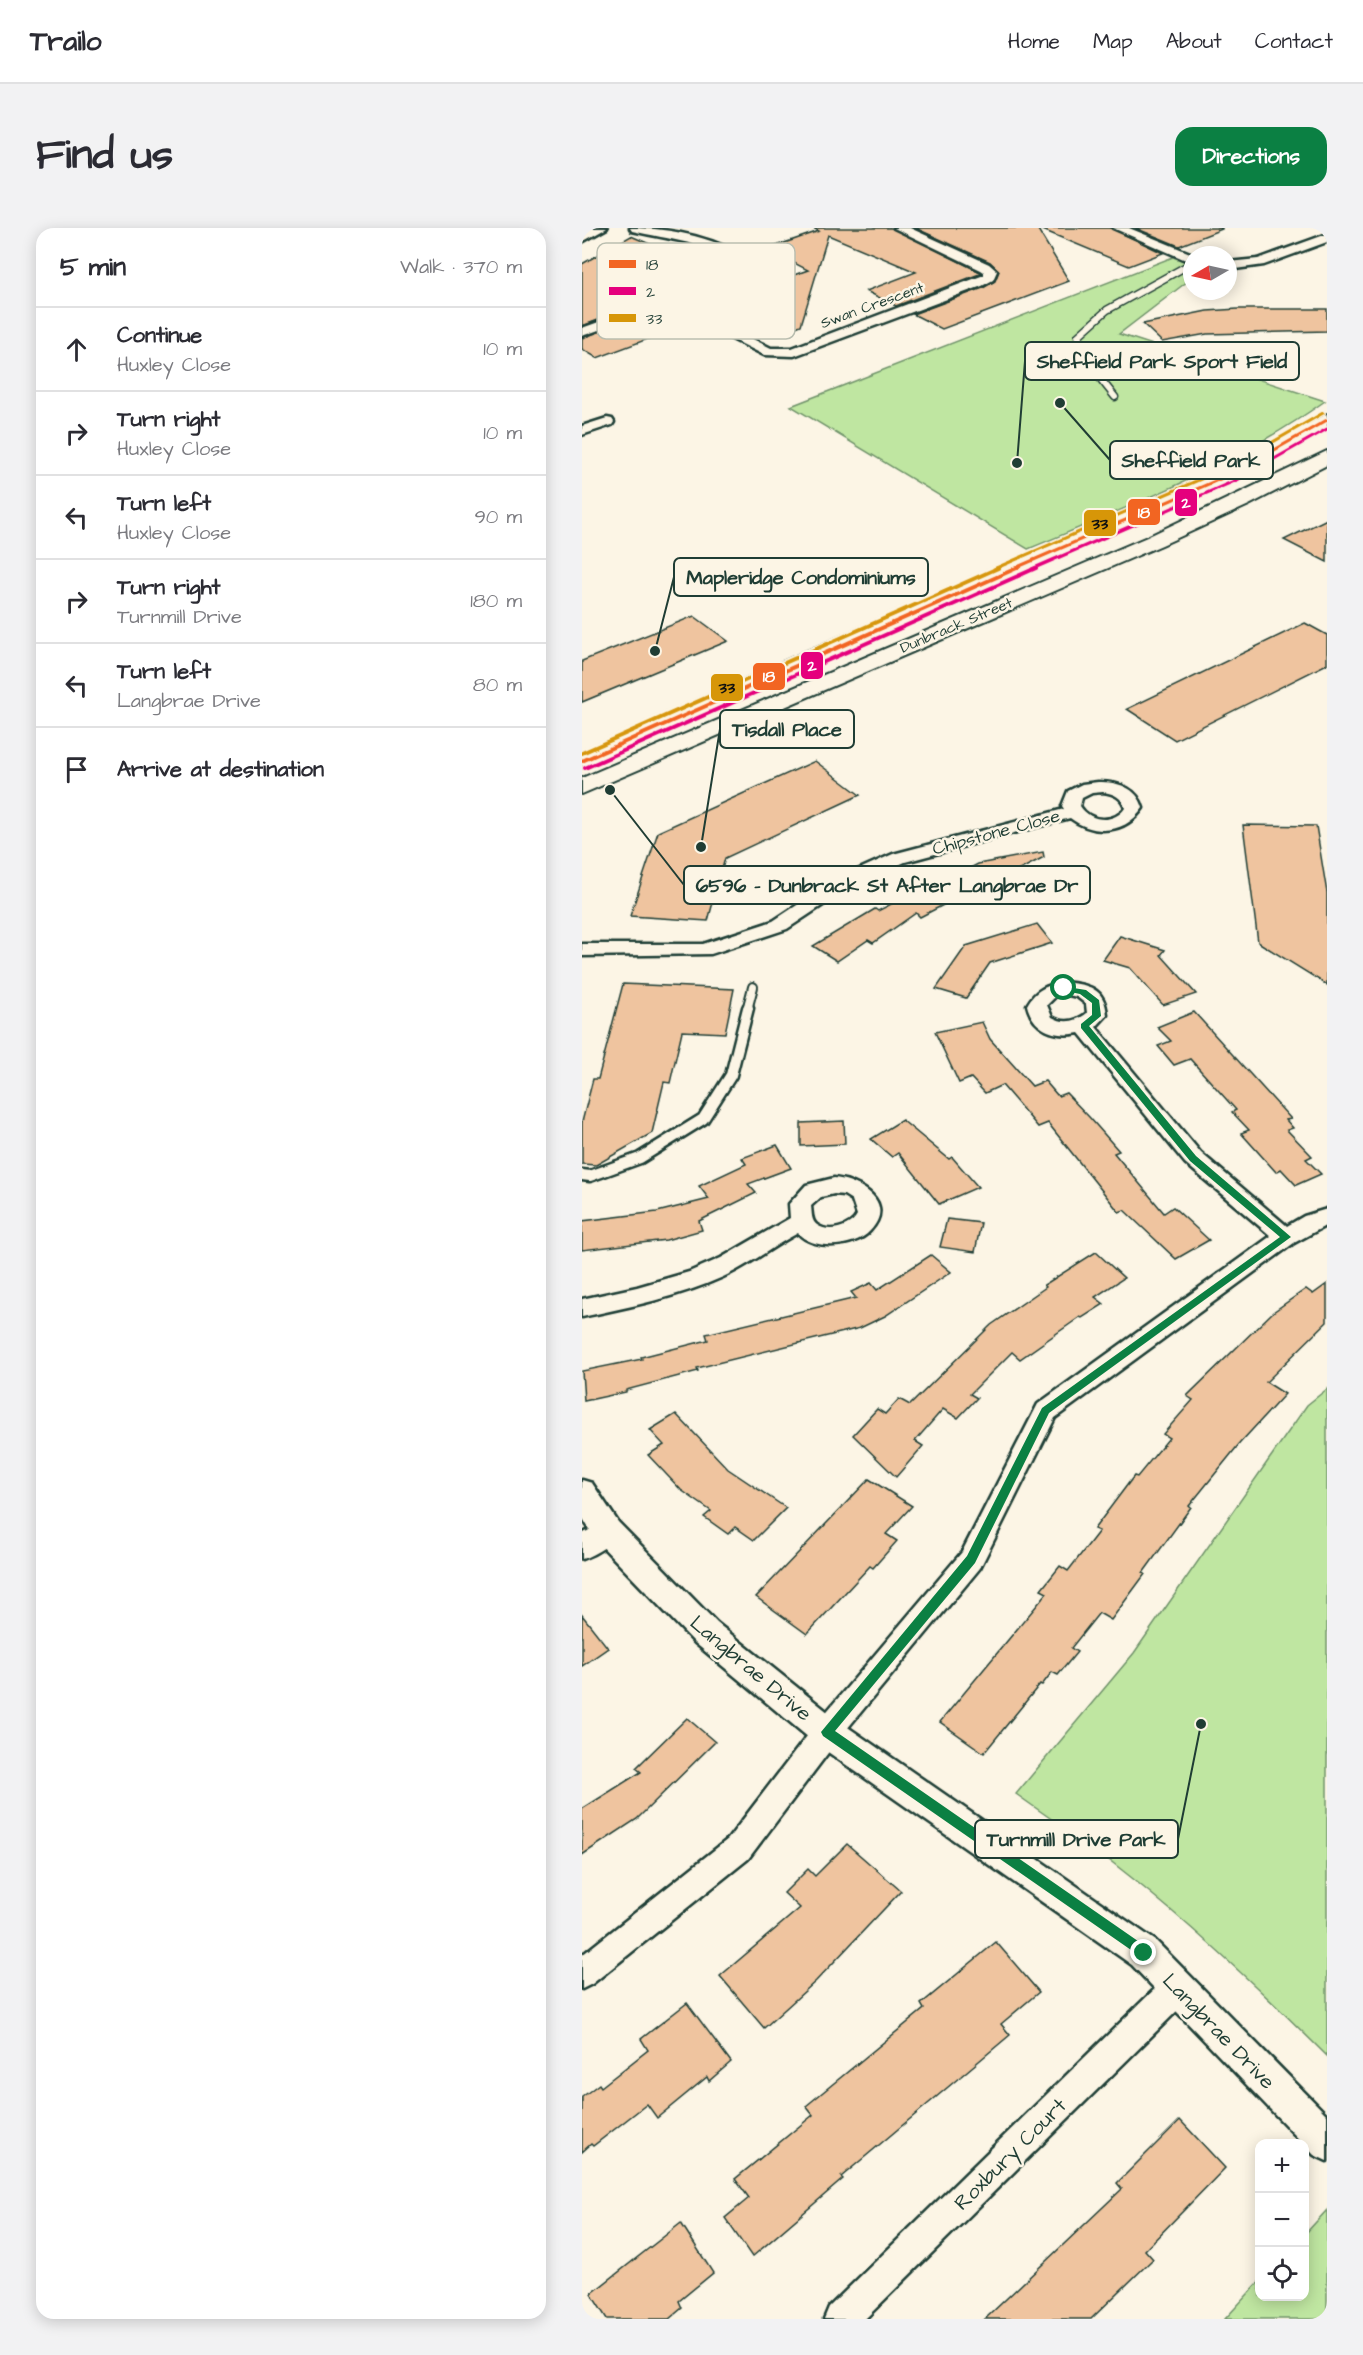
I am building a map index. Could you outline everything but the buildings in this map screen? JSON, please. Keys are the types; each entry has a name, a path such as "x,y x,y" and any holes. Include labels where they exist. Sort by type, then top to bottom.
{"main road":[{"name":"Dunbrack Street","path":"582,761 812,657 1236,472 1327,420"},
{"name":"Dunbrack Street","path":"582,787 1264,492 1327,457"}],"street":[{"path":"582,238 600,228"},
{"path":"636,228 699,243"},
{"name":"Swan Crescent","path":"743,339 769,352 782,353 805,348 978,284 989,277 991,271 985,267 900,228"},
{"path":"1119,228 1183,254"},
{"path":"1237,265 1260,262 1327,238"},
{"path":"582,332 597,327"},
{"path":"582,431 607,423"},
{"name":"Chipstone Close","path":"582,950 704,950 780,925 842,884 899,858 1073,812"},
{"path":"1084,1026 1193,1158 1286,1237"},
{"path":"582,1974 738,1849 827,1732 971,1560 1046,1411 1286,1237 1311,1222 1327,1217"},
{"path":"582,1308 681,1282 728,1265 767,1238 801,1222"},
{"name":"Langbrae Drive","path":"582,1492 594,1539 827,1732 1144,1953 1327,2142"},
{"name":"Roxbury Court","path":"842,2319 1178,1988"}],"lane":[{"path":"1115,397 1087,362 1078,336 1107,310 1183,268"},
{"path":"582,1175 590,1176 640,1158 703,1119 731,1075 753,987"}],"green space":[{"path":"1173,257 1183,261 1183,285 1119,334 1325,401 1255,446 1218,465 1028,549 791,406"},
{"path":"1327,1389 1327,2056 1169,1908 1113,1863 1016,1794 1134,1653 1307,1405"},
{"path":"1327,2210 1327,2319 1225,2319 1255,2286 1255,2301 1309,2301 1309,2230"}],"transit line":[{"name":"33","path":"582,753 809,650 1233,465 1323,413"},
{"name":"18","path":"582,761 812,657 1236,472 1327,420"},
{"name":"2","path":"585,768 815,664 1239,479 1327,429"}],"place":[{"name":"Sheffield Park","path":"1060,403"},
{"name":"Sheffield Park Sport Field","path":"1017,463"},
{"name":"Mapleridge Condominiums","path":"655,651"},
{"name":"6596 - Dunbrack St After Langbrae Dr","path":"610,790"},
{"name":"Tisdall Place","path":"701,847"},
{"name":"Turnmill Drive Park","path":"1201,1724"}],"route":[{"path":"1064,988 1083,992 1096,1002 1097,1016 1084,1026 1193,1158 1286,1237 1046,1411 971,1560 827,1732 1144,1953"}]}
